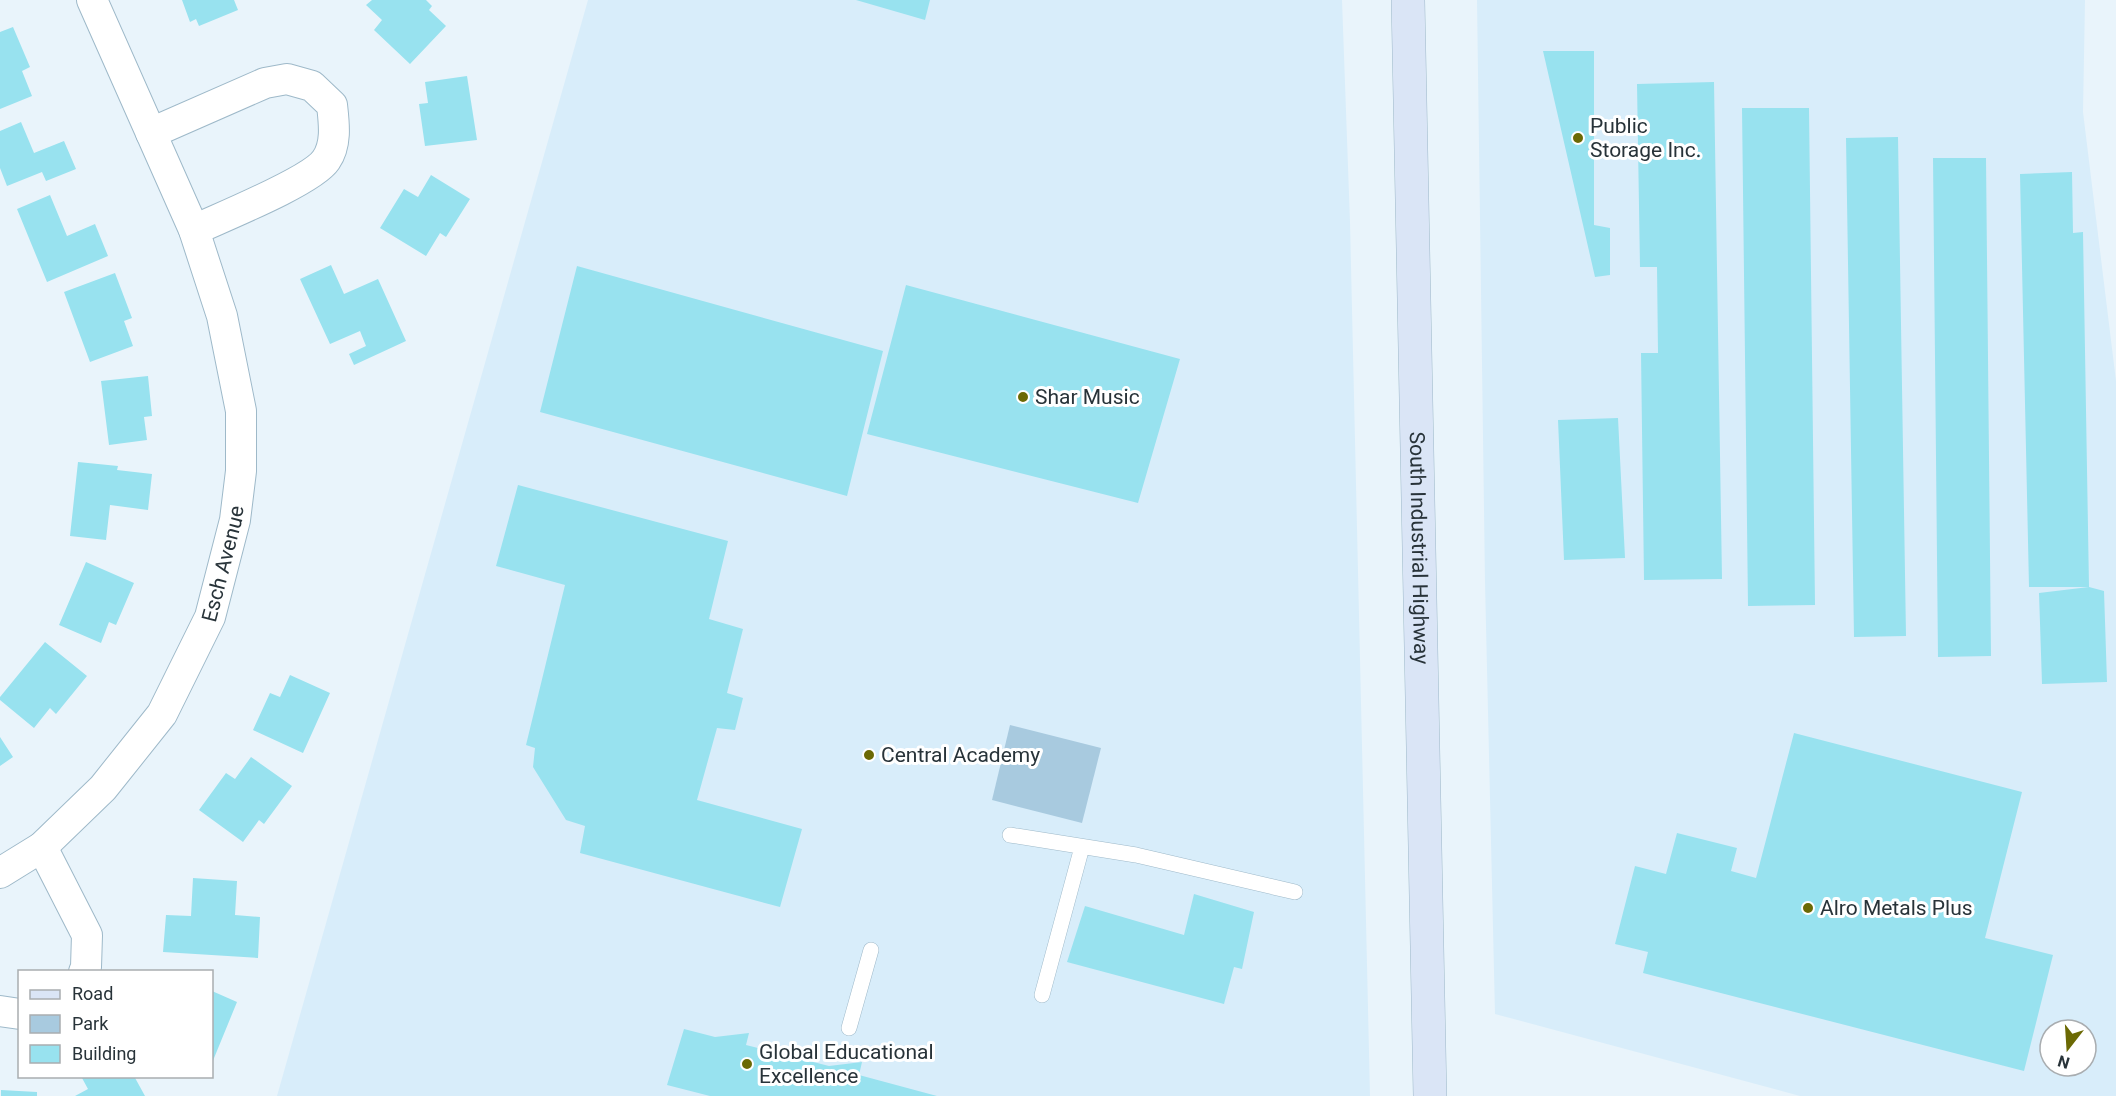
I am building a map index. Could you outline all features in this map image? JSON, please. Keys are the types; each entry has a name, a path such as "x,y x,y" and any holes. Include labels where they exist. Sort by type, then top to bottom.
{"street":[{"name":"Esch Avenue","path":"0,873 42,847 104,788 162,714 210,617 235,520 241,471 241,411 222,316 194,230 92,0"},
{"name":"South Industrial Highway","path":"1408,0 1430,1096"},
{"path":"152,133 265,83 287,79 312,86 332,105 335,134 326,160 306,177 194,230"},
{"path":"42,847 87,935 85,970"},
{"path":"0,1011 18,1014"}],"lane":[{"path":"1010,835 1136,855 1295,892"},
{"path":"1042,995 1082,847"},
{"path":"849,1028 871,950"}],"shaded area":[{"path":"588,0 1342,0 1350,222 1370,1096 277,1096"},
{"path":"1477,0 2085,0 2083,112 2116,381 2116,1096 1800,1096 1495,1014 1485,582"}],"green space":[{"path":"1010,725 1101,748 1082,823 992,800"}],"building":[{"path":"182,0 234,0 238,10 199,26 196,19 190,22"},
{"path":"372,0 426,0 432,6 429,10 446,26 410,64 374,30 382,20 366,5"},
{"path":"856,0 930,0 925,20"},
{"path":"13,27 30,67 22,71 32,96 0,109 0,32"},
{"name":"Public Storage Inc.","path":"1543,51 1594,51 1594,225 1610,228 1610,275 1595,277"},
{"path":"467,76 477,140 425,146 419,104 428,103 425,82"},
{"path":"1714,82 1722,579 1644,580 1641,353 1658,353 1657,267 1640,267 1637,84"},
{"path":"1742,108 1809,108 1815,605 1748,606"},
{"path":"21,122 34,153 64,141 76,169 46,181 42,172 7,186 0,168 0,131"},
{"path":"1898,137 1906,636 1854,637 1846,138"},
{"path":"1933,158 1986,158 1991,656 1938,657"},
{"path":"2072,172 2073,233 2083,232 2089,587 2029,587 2020,174"},
{"path":"431,175 470,199 446,237 440,233 426,256 380,228 404,189 418,197"},
{"path":"50,195 67,236 95,224 108,256 47,282 17,209"},
{"path":"331,265 344,294 378,279 406,341 354,365 349,354 366,346 360,331 330,344 300,279"},
{"path":"577,266 883,351 847,496 540,412"},
{"path":"115,273 132,318 124,321 133,346 90,362 64,292"},
{"name":"Shar Music","path":"906,285 1180,359 1138,503 867,434"},
{"path":"148,376 152,416 144,417 147,440 109,445 101,381"},
{"path":"1618,418 1625,558 1564,560 1558,420"},
{"path":"78,462 118,466 117,470 152,474 148,510 110,505 106,540 70,536"},
{"path":"518,485 728,541 709,619 743,629 727,693 743,698 735,730 717,728 697,800 802,829 780,907 580,853 585,826 566,820 533,767 535,748 526,745 565,585 496,566"},
{"path":"86,562 134,583 116,625 109,622 101,643 59,625"},
{"path":"2089,587 2104,591 2107,682 2042,684 2039,593"},
{"path":"45,642 87,676 56,714 50,708 34,728 0,700 0,697"},
{"path":"290,675 330,693 303,753 253,730 270,693 280,697"},
{"name":"Alro Metals Plus","path":"1794,733 2022,792 1985,938 2053,955 2024,1071 1643,973 1648,952 1615,944 1635,866 1666,874 1677,833 1737,848 1731,871 1756,878"},
{"path":"0,737 13,757 0,766"},
{"path":"251,757 292,786 264,824 259,820 243,842 199,810 226,773 235,779"},
{"path":"193,878 237,881 235,915 260,917 258,958 163,952 166,915 191,916"},
{"path":"1194,894 1254,912 1242,969 1234,967 1224,1004 1067,962 1085,906 1184,935"},
{"path":"213,991 237,1002 213,1061"},
{"name":"Global Educational Excellence","path":"684,1029 715,1037 749,1033 746,1045 829,1066 862,1062 859,1075 937,1096 710,1096 667,1085"},
{"path":"82,1078 135,1078 145,1096 75,1096 88,1089"},
{"path":"1,1090 37,1092 37,1096 1,1096"}],"place":[{"name":"Public Storage Inc.","path":"1578,138"},
{"name":"Shar Music","path":"1023,397"},
{"name":"Central Academy","path":"869,755"},
{"name":"Alro Metals Plus","path":"1808,908"},
{"name":"Global Educational Excellence","path":"747,1064"}]}
